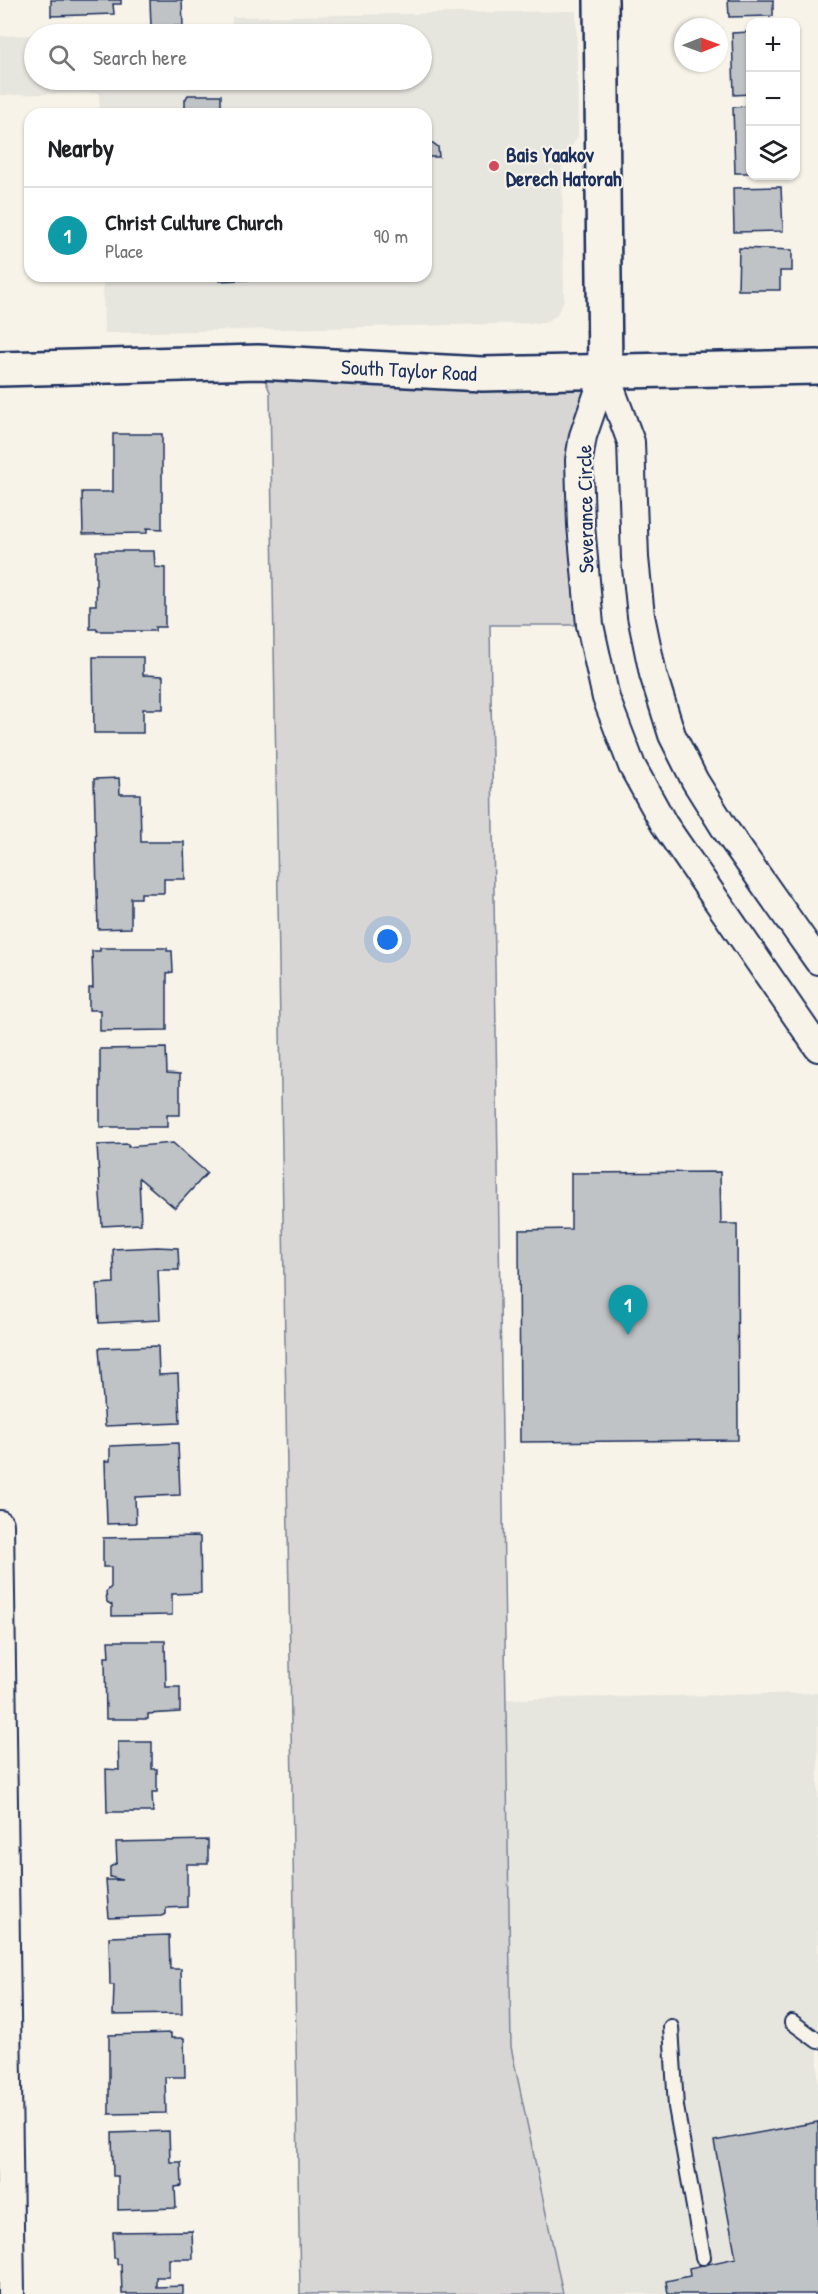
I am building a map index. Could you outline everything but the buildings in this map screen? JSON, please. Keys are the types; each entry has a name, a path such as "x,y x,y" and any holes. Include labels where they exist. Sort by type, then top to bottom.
{"main road":[{"path":"601,0 605,372"},
{"name":"South Taylor Road","path":"0,369 258,362 482,374 818,367"}],"street":[{"path":"605,372 631,442 635,558 641,616 653,674 672,735 695,781 725,829 818,961"},
{"name":"Severance Circle","path":"605,372 583,436 579,460 581,525 590,625 606,698 633,766 664,824 818,1048"},
{"path":"0,1524 11,2294"}],"lane":[{"path":"792,2022 818,2041"},
{"path":"671,2027 676,2107 703,2257"}],"shaded area":[{"name":"Bais Yaakov Derech Hatorah","path":"576,11 578,136 563,160 564,300 556,316 544,323 104,333 103,282 432,282 432,108 100,108 99,93 0,95 0,36 24,35 24,90 432,90 432,24 232,24 232,17"},
{"path":"258,362 605,372 583,436 590,625 490,625 511,2047 563,2294 300,2294 270,392"},
{"path":"818,1693 818,2294 426,2294 418,1701"}],"place":[{"name":"Bais Yaakov Derech Hatorah","path":"494,166"},
{"name":"Christ Culture Church","path":"628,1335"}]}
